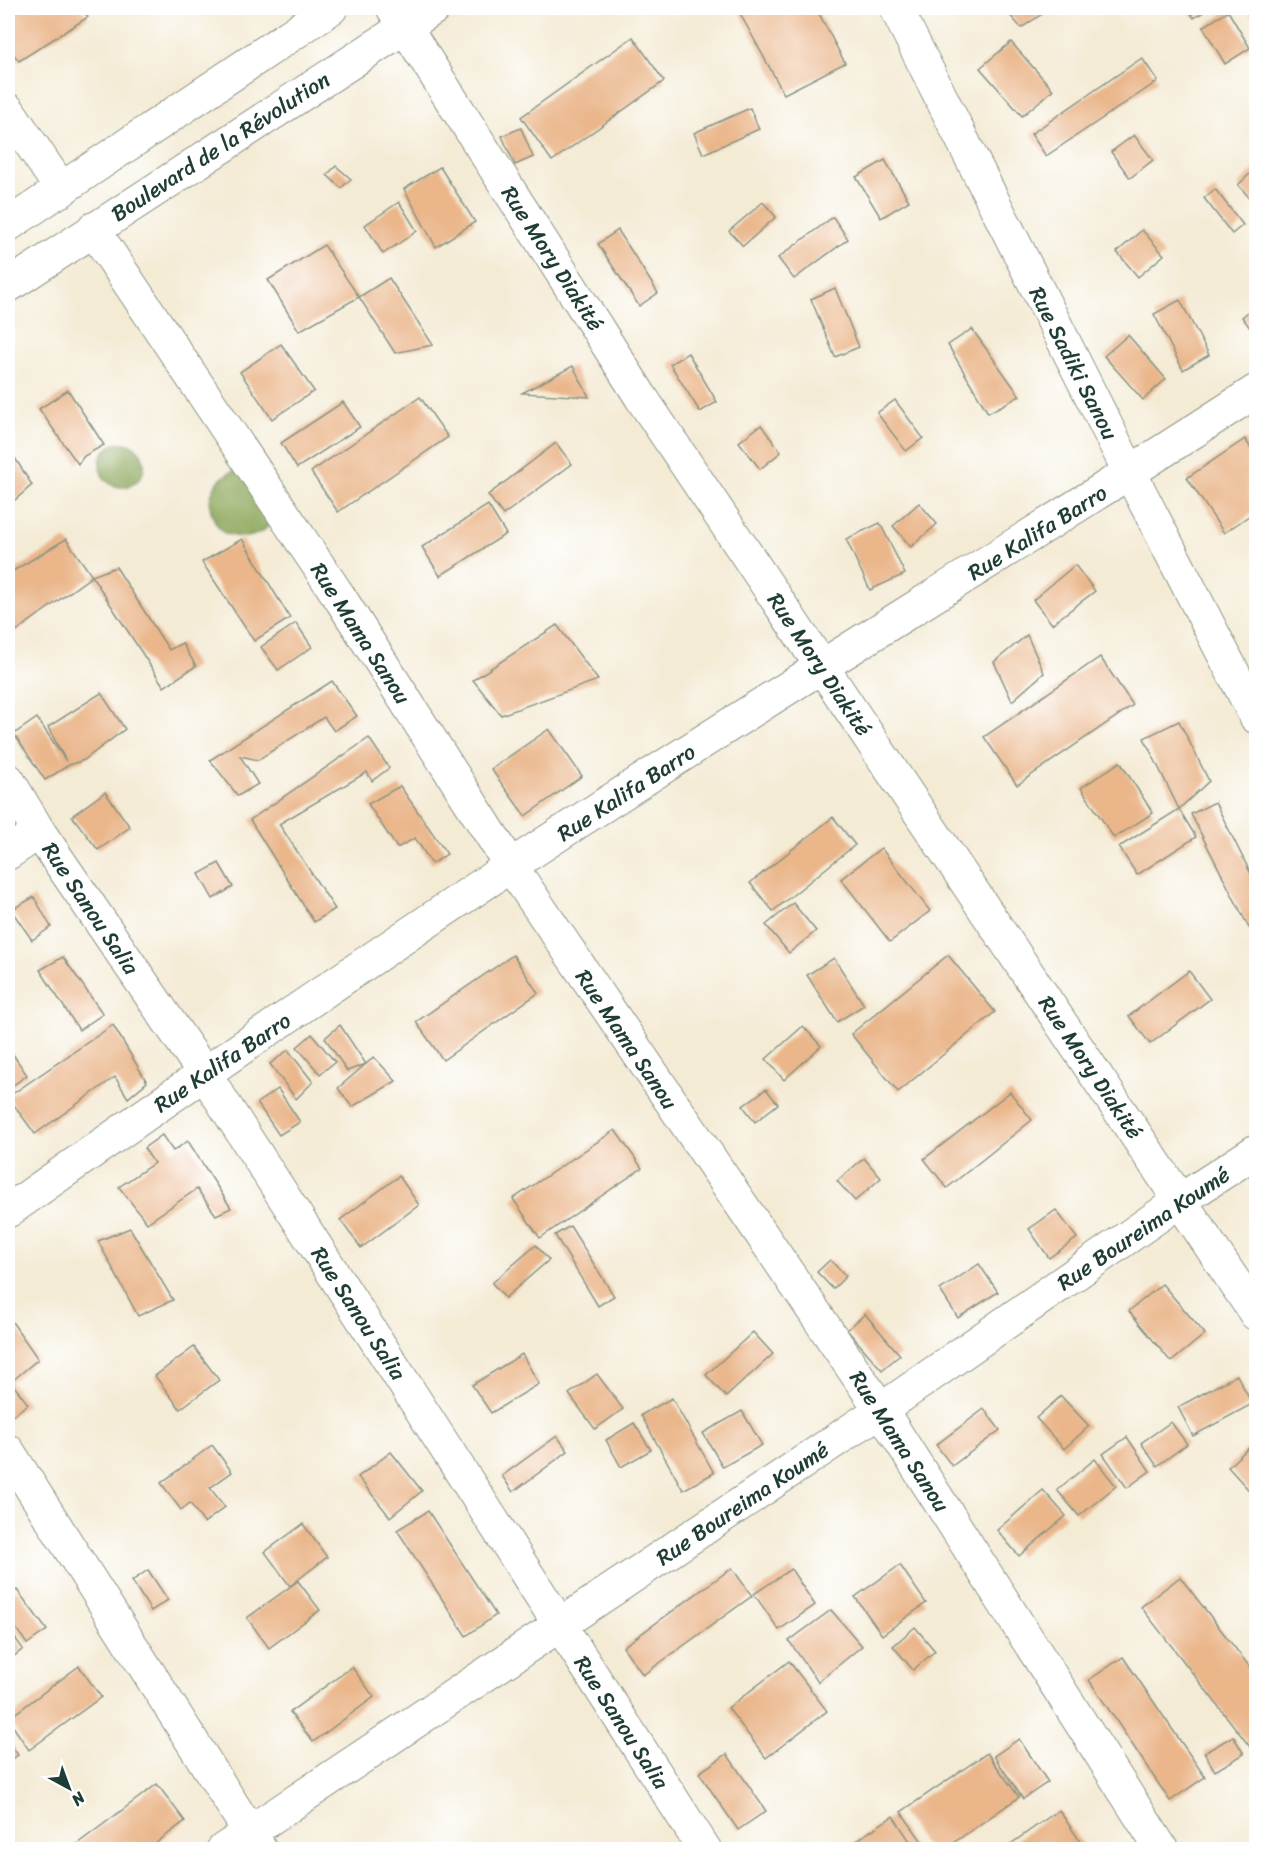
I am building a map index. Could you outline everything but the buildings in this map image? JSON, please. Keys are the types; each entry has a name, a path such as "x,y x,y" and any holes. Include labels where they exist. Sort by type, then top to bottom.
{"street":[{"path":"8,225 331,8"},
{"name":"Boulevard de la Révolution","path":"8,286 399,17 434,8"},
{"name":"Rue Sadiki Sanou","path":"896,8 1130,473 1257,717"},
{"name":"Rue Mory Diakité","path":"399,17 641,397 1257,1314"},
{"path":"8,110 62,190"},
{"name":"Rue Mama Sanou","path":"93,229 298,534 511,866 881,1410 1162,1850"},
{"name":"Rue Kalifa Barro","path":"8,1210 204,1073 511,866 820,666 1257,391"},
{"name":"Rue Sanou Salia","path":"8,780 39,832 204,1073 705,1850"},
{"path":"8,853 39,832"},
{"name":"Rue Boureima Koumé","path":"245,1844 559,1625 881,1410 1181,1200 1257,1151"},
{"path":"8,1451 245,1844"}],"green space":[{"path":"122,443 131,444 138,449 143,456 143,474 138,481 131,486 122,487 113,486 106,481 101,474 100,465 101,456 106,449 113,444"},
{"path":"240,469 273,520 263,531 244,537 223,532 216,523 210,504 211,495 221,479"}]}
